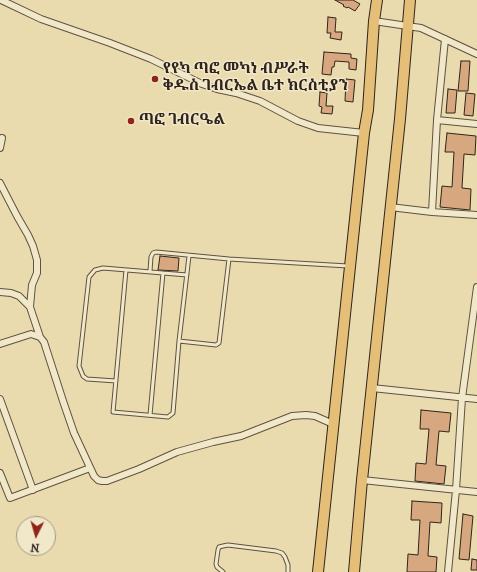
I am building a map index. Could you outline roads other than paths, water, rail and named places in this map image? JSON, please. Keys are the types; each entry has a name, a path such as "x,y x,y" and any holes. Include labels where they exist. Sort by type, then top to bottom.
{"highway":[{"path":"318,572 364,133 368,110 374,21 377,0"},
{"path":"354,572 362,480 399,126 410,0"}],"street":[{"path":"1,0 41,19 151,59 202,84 217,89 236,92 260,101 298,121 318,128 364,133"},
{"path":"374,21 421,28 477,54"},
{"path":"432,212 437,120 445,39"},
{"path":"437,120 477,124"},
{"path":"0,148 2,138"},
{"path":"0,183 33,246 37,260 37,273 32,284 30,307 40,337 44,342 74,433 94,476 98,480 107,481 177,452 241,436 292,416 315,416 333,424"},
{"path":"390,208 477,215"},
{"path":"448,572 456,490 462,398 477,288"},
{"path":"0,292 11,293 19,296 30,307"},
{"path":"0,344 31,334 40,337"},
{"path":"372,388 477,399"},
{"path":"0,399 33,490"},
{"path":"0,473 10,498 90,468"},
{"path":"362,480 477,492"}],"lane":[{"path":"150,271 151,257 153,253 156,252 228,259 350,266"},
{"path":"126,270 113,412 168,417 173,413 179,341 189,256"},
{"path":"179,341 216,345 219,343 228,259"},
{"path":"116,381 87,379 79,366 89,277 95,270 103,268 186,275"},
{"path":"150,416 163,273"},
{"path":"223,572 217,567 216,564 219,547 223,546 276,551 282,553 288,565 288,572"}],"place":[{"name":"የየካ ጣፎ መካነ ብሥራት ቅዱስ ገብርኤል ቤተ ክርስቲያን","path":"155,79"},
{"name":"ጣፎ ገብርዔል","path":"131,121"}]}
